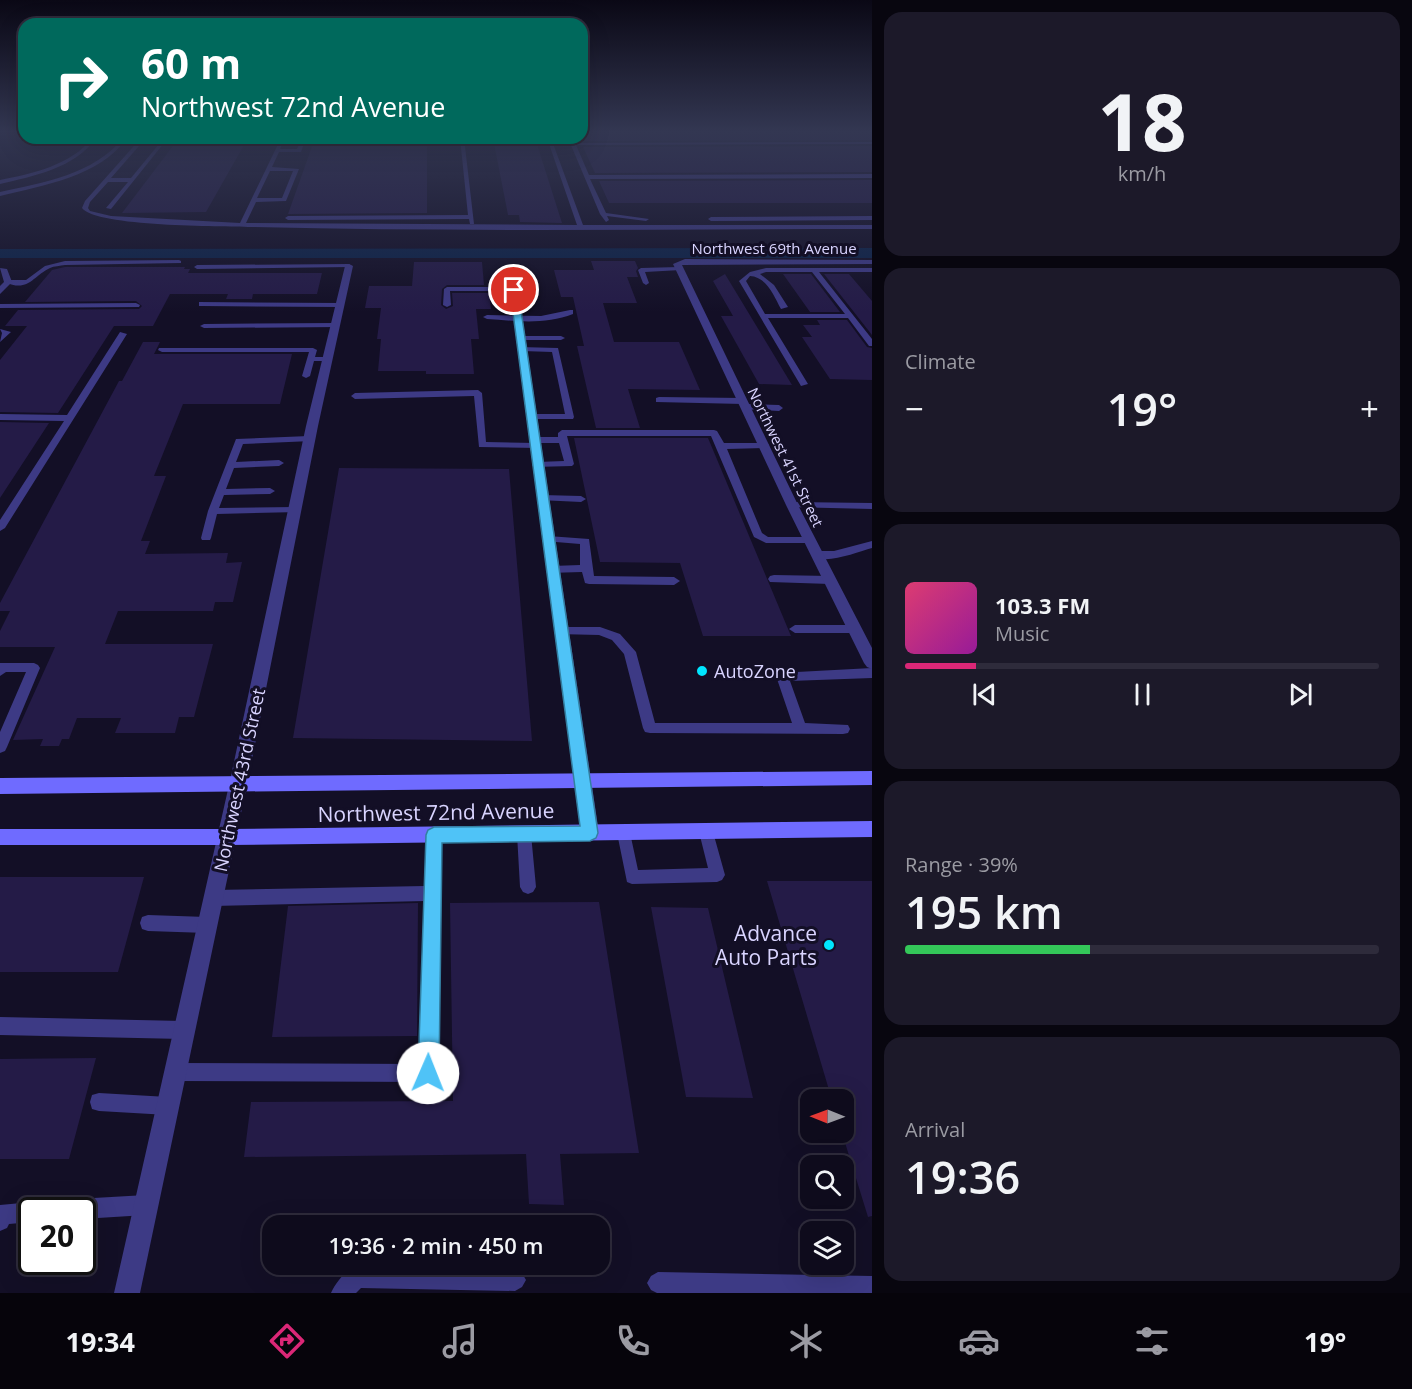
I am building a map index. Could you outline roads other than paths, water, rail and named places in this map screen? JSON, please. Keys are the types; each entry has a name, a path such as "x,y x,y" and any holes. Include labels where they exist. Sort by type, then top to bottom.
{"main road":[{"name":"Northwest 72nd Avenue","path":"0,786 872,778"},
{"name":"Northwest 72nd Avenue","path":"0,837 227,837 872,830"}],"street":[{"name":"Northwest 69th Avenue","path":"678,267 684,261 872,262"},
{"name":"Northwest 43rd Street","path":"127,1293 227,837 295,510 309,439 319,359 336,325 349,266"},
{"name":"Northwest 41st Street","path":"678,267 792,505 872,663"},
{"path":"511,268 590,833"},
{"path":"0,291 8,282 2,270"}],"lane":[{"path":"97,191 85,205 88,212 111,219 472,227 872,227"},
{"path":"109,208 123,191"},
{"path":"244,222 258,191"},
{"path":"254,200 284,200 287,191"},
{"path":"468,191 472,227"},
{"path":"568,191 581,227"},
{"path":"593,191 609,227"},
{"path":"603,214 625,218 656,219"},
{"path":"244,222 471,218"},
{"path":"700,219 872,218"},
{"path":"8,282 28,282 47,267 65,263 179,262"},
{"path":"197,267 349,266"},
{"path":"646,283 641,270 678,267"},
{"path":"804,384 742,281 752,273 766,270 872,270"},
{"path":"814,270 872,344"},
{"path":"752,273 759,275 774,286 784,307"},
{"path":"447,305 447,289 514,290"},
{"path":"202,304 340,305"},
{"path":"0,306 136,305"},
{"path":"487,317 549,317 570,312"},
{"path":"762,316 851,316"},
{"path":"204,326 336,325"},
{"path":"0,332 7,332 0,340"},
{"path":"0,528 123,334"},
{"path":"521,344 561,338"},
{"path":"521,344 555,350 570,417 531,417"},
{"path":"162,350 313,350 319,359 306,376"},
{"path":"355,396 478,393 482,445 563,440"},
{"path":"659,400 779,408"},
{"path":"0,417 70,418"},
{"path":"537,465 568,464 562,433 714,433 758,535 766,540 810,540"},
{"path":"206,538 213,511 239,441 309,439"},
{"path":"721,446 764,445"},
{"path":"230,465 279,463"},
{"path":"220,492 270,491"},
{"path":"542,498 581,499"},
{"path":"792,505 872,506"},
{"path":"213,511 295,510"},
{"path":"548,539 585,541 589,580 674,581"},
{"path":"817,555 834,555 872,544"},
{"path":"552,570 586,568"},
{"path":"774,579 830,580"},
{"path":"795,628 855,629"},
{"path":"561,631 600,631 616,637 630,652 650,728 843,729"},
{"path":"0,671 2,667 34,668 0,747"},
{"path":"800,728 782,676 872,673"},
{"path":"624,833 632,877 717,875 706,832"},
{"path":"524,834 528,887"},
{"path":"175,1072 428,1073 434,835"},
{"path":"213,898 431,894"},
{"path":"148,923 207,925"},
{"path":"0,1026 183,1030"},
{"path":"99,1102 168,1106"},
{"path":"96,1208 146,1205"},
{"path":"1,1214 18,1213"},
{"path":"342,1293 356,1277 515,1280"},
{"path":"658,1283 872,1287"}],"water":[{"path":"872,248 872,258 0,258 0,249"}],"place":[{"name":"AutoZone","path":"702,671"},
{"name":"Advance Auto Parts","path":"829,945"}]}
